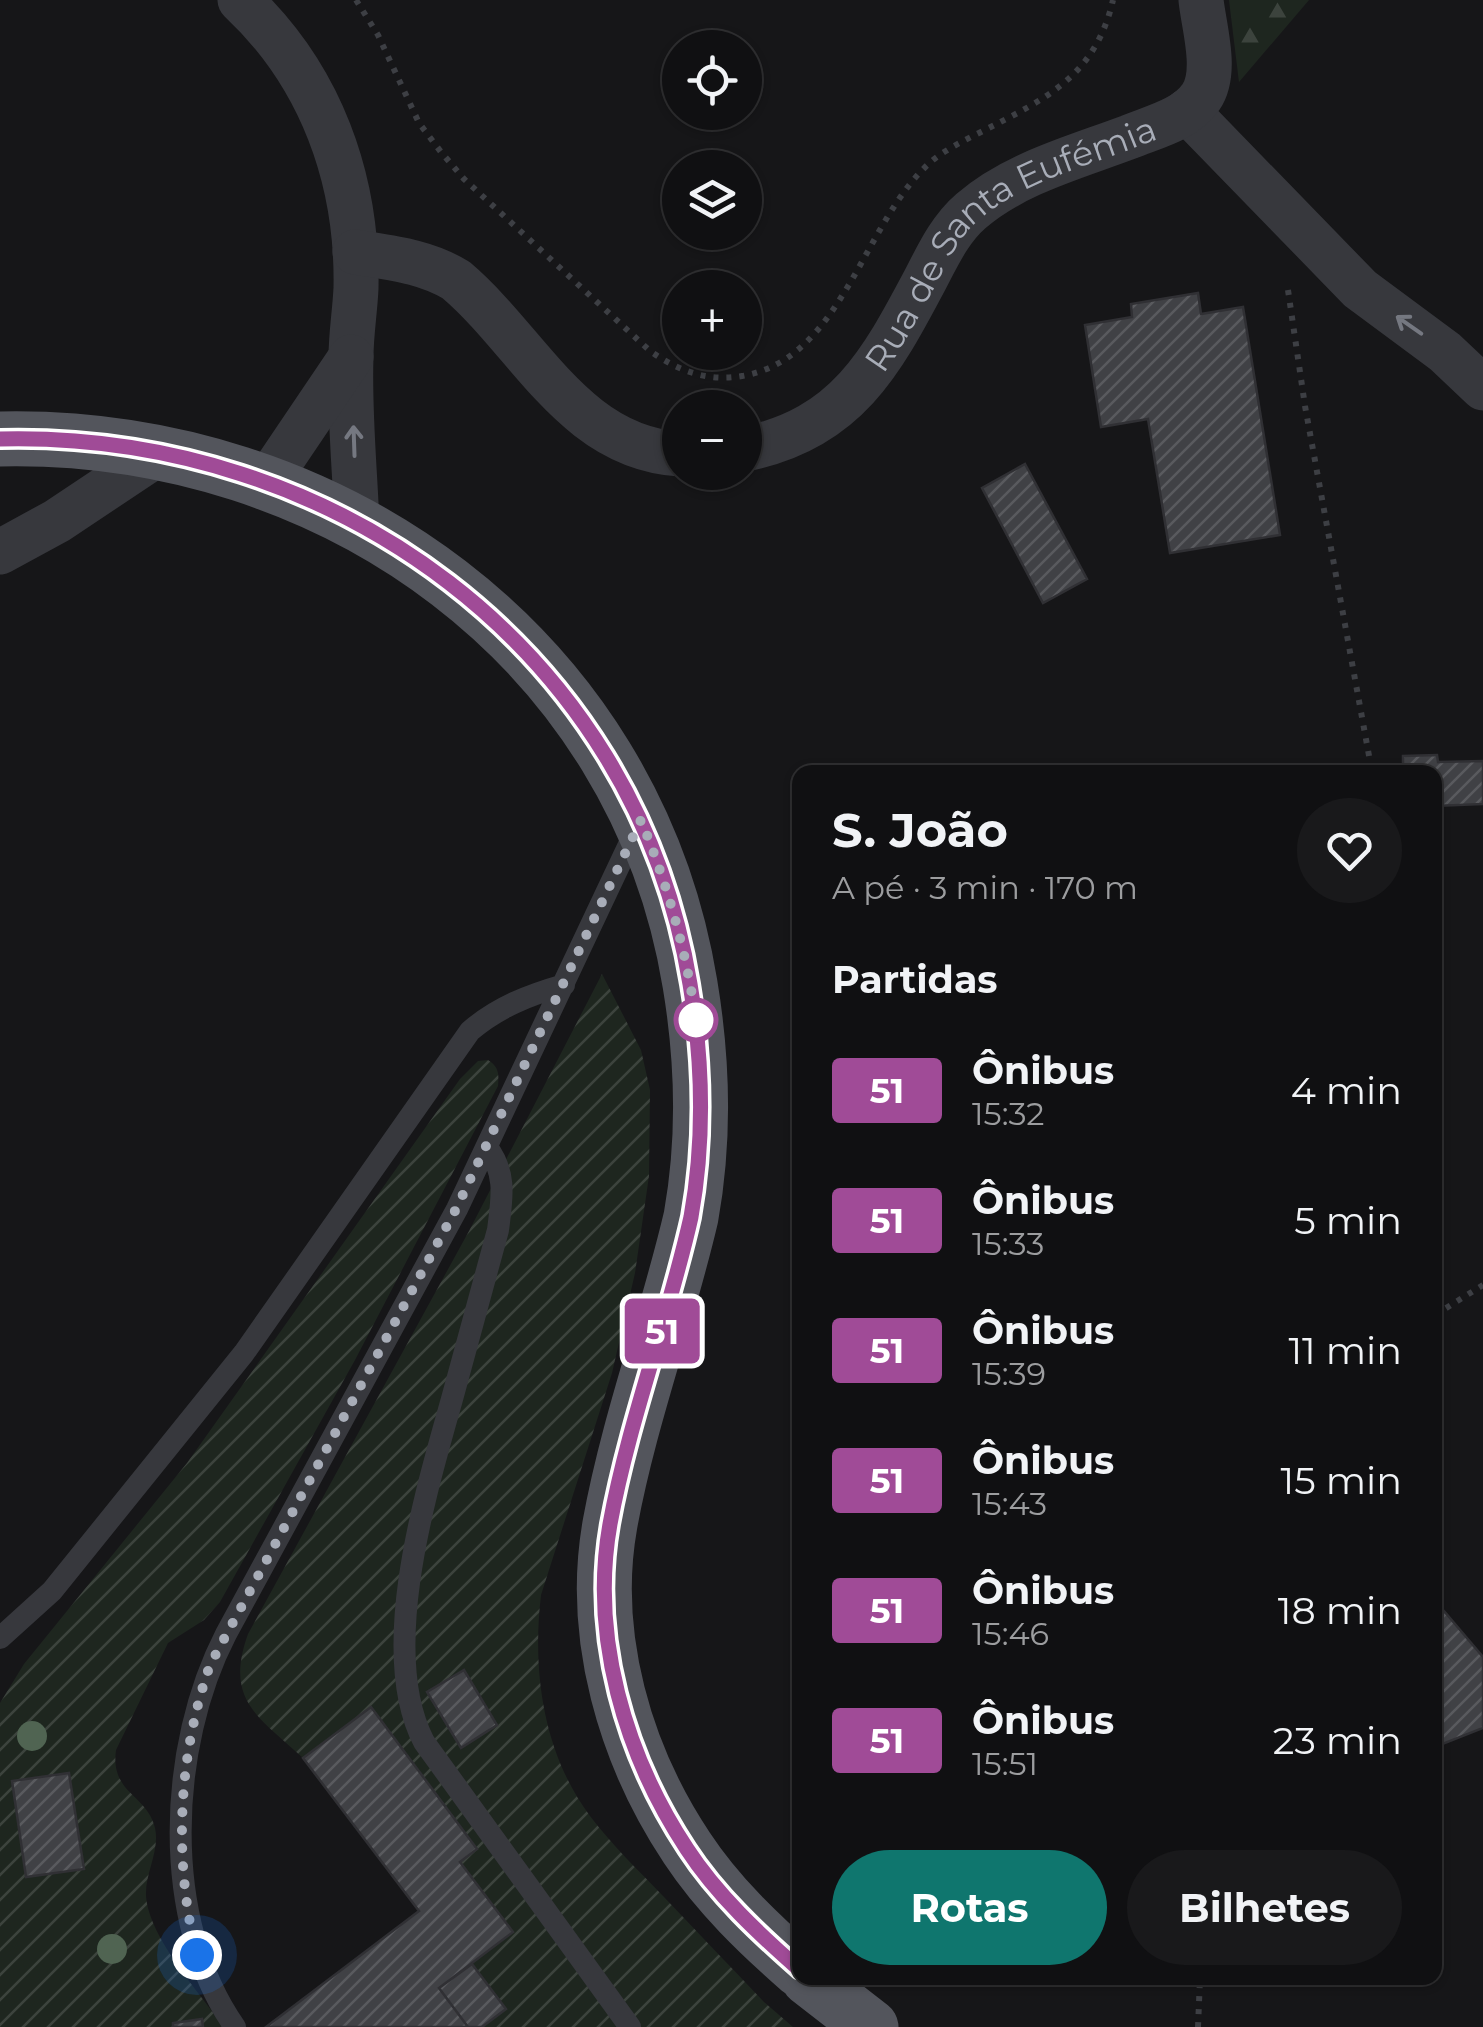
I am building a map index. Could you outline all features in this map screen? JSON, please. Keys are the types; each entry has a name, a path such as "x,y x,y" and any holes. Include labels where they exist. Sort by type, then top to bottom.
{"main road":[{"path":"0,440 61,440 162,451 266,482 357,525 454,587 525,650 584,720 620,776 672,902 686,954 701,1079 698,1181 683,1254 610,1527 605,1603 608,1650 622,1706 646,1770 687,1849 746,1920 792,1963"},
{"path":"817,1985 872,2027"}],"street":[{"path":"240,0 286,51 325,118 347,188 355,252 351,357 357,525"},
{"name":"Rua de Santa Eufémia","path":"762,445 815,424 856,390 890,345 948,238 968,213 1037,172 1167,122 1203,94 1209,73 1201,0"},
{"path":"1187,110 1360,289 1445,352 1483,388"},
{"path":"355,252 437,269 464,287 595,426 635,446 662,451"},
{"path":"266,482 351,357"},
{"path":"0,552 56,522 162,451"}],"lane":[{"path":"235,2027 220,2006 197,1955 182,1867 184,1812 199,1697 218,1650 456,1209 641,820"},
{"path":"0,1638 52,1591 244,1354 459,1044 484,1018 528,996 564,985"},
{"path":"487,1147 498,1162 504,1188 498,1230 419,1522 409,1592 409,1702 424,1742 630,2027"}],"path":[{"path":"356,0 378,35 419,123 464,179 650,351 686,372 727,378 766,370 801,349 925,168 948,150 1036,104 1070,79 1096,47 1112,0"},
{"path":"1290,219 1287,269 1292,332 1371,765"},
{"path":"1442,1310 1483,1284"},
{"path":"1198,2027 1200,1985"}],"green space":[{"path":"1229,0 1309,0 1239,82"},
{"path":"602,974 641,1050 650,1090 649,1176 635,1273 612,1373 541,1595 538,1653 544,1710 561,1766 590,1816 764,2002 793,2027 482,2027 506,2009 472,1964 513,1932 460,1862 477,1848 372,1708 303,1758 250,1706 240,1676 248,1634 469,1231"},
{"path":"488,1060 498,1071 498,1086 355,1360 220,1602 204,1620 168,1643 116,1750 118,1776 145,1808 155,1828 156,1845 146,1887 149,1912 166,1947 224,2027 0,2027 0,1703 24,1664 187,1463 460,1079 478,1061"}],"building":[{"path":"1198,293 1201,314 1243,307 1280,535 1170,553 1148,419 1101,427 1085,325 1132,317 1131,304"},
{"path":"1025,464 1087,579 1043,603 982,488"},
{"path":"1437,755 1438,762 1483,761 1483,804 1442,806 1442,765 1403,765 1403,756"},
{"path":"1442,1612 1483,1657 1483,1728 1442,1744"},
{"path":"464,1670 497,1725 461,1748 427,1692"},
{"path":"371,1707 477,1849 460,1862 513,1932 439,1988 468,2027 266,2027 419,1911 303,1758"},
{"path":"69,1773 84,1869 26,1877 12,1781"},
{"path":"472,1964 506,2009 482,2027 468,2027 439,1988"},
{"path":"202,2019 203,2027 173,2027 173,2023"}],"bus line":[{"name":"51","path":"0,439 61,440 162,451 241,473 357,525 434,573 489,615 565,694 620,776 662,872 686,954 695,1011 701,1112 698,1181 683,1254 610,1527 605,1603 608,1650 618,1695 646,1770 687,1849 746,1920 792,1963"}],"route":[{"path":"197,1955 186,1901 182,1831 192,1729 210,1665 456,1209 641,820 672,902 686,954 696,1020"}]}
